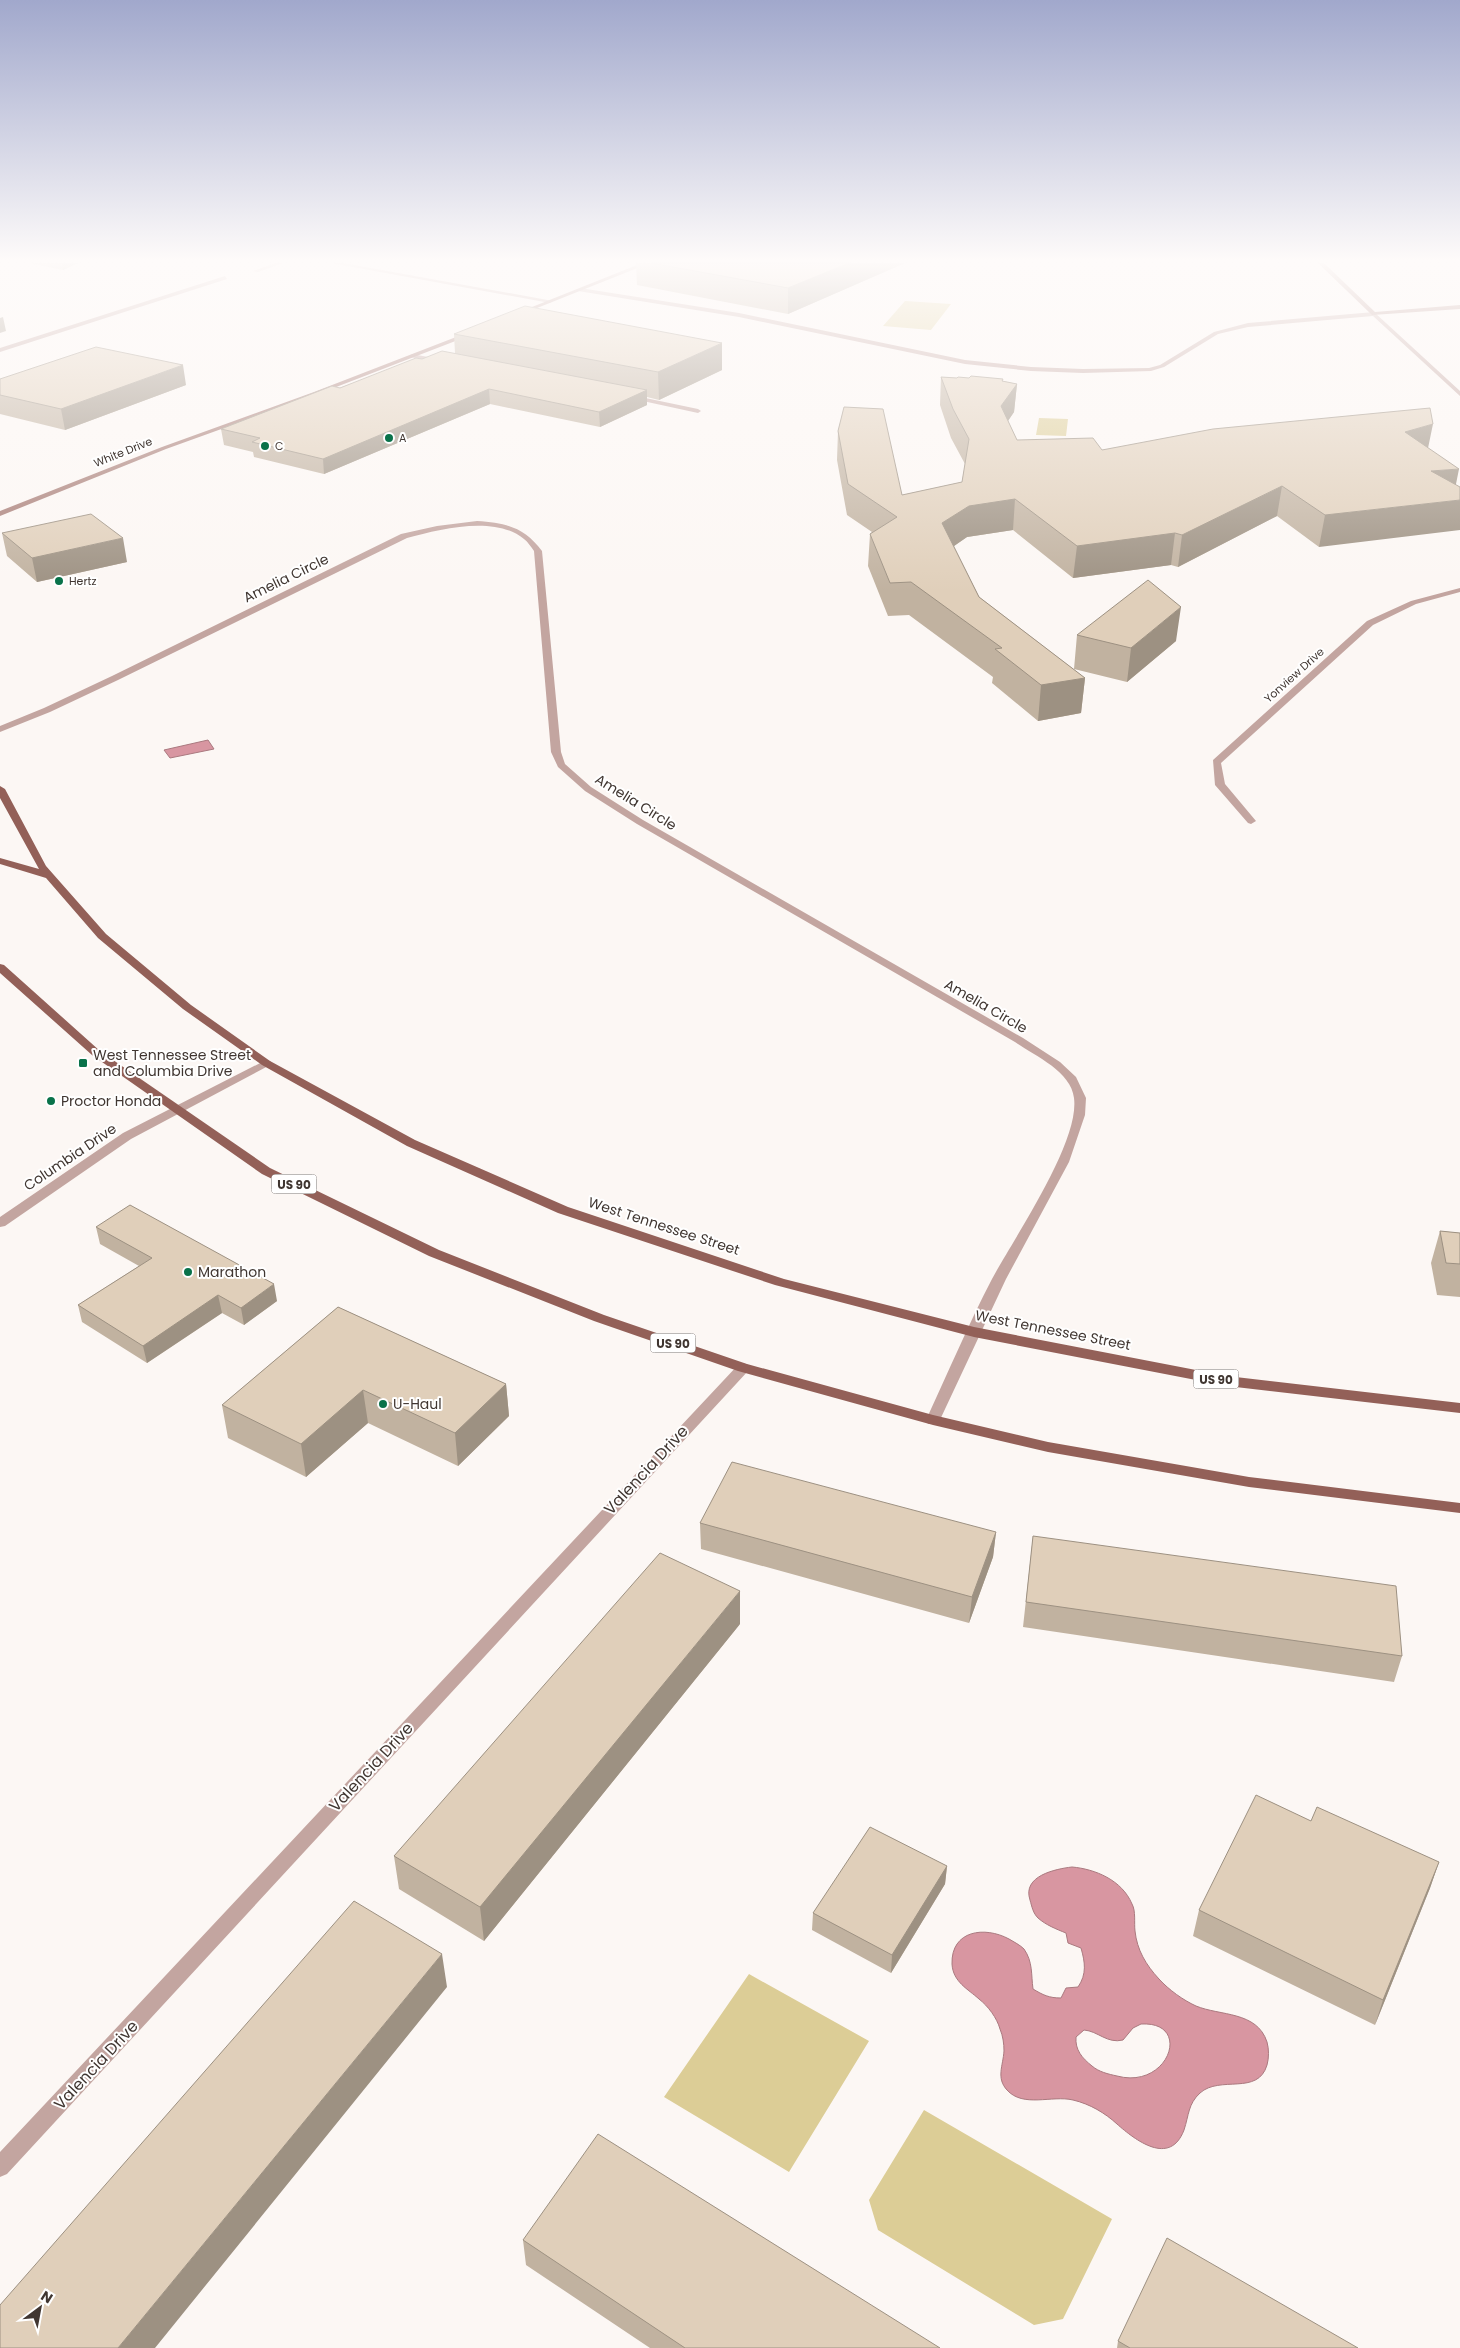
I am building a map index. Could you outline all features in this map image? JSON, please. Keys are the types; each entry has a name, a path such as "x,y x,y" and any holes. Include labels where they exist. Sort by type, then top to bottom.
{"main road":[{"name":"West Tennessee Street","path":"0,789 42,867 102,936 187,1007 266,1063 411,1143 563,1210 780,1282 974,1332 1227,1381 1460,1408"},
{"path":"0,861 50,876"},
{"name":"US 90","path":"0,967 96,1054 266,1171 434,1254 599,1318 743,1368 933,1420 1048,1447 1249,1482 1460,1508"}],"street":[{"name":"White Drive","path":"0,514 164,448 367,373"},
{"path":"1437,373 1460,394"},
{"path":"625,396 698,411"},
{"name":"Amelia Circle","path":"0,729 47,710 114,678 404,536 434,527 469,524 490,524 523,533 533,542 538,551 556,752 561,765 573,777 640,822 1018,1040 1062,1070 1074,1082 1080,1097 1081,1117 1065,1158 1000,1278 933,1420"},
{"name":"Yonview Drive","path":"1251,821 1220,786 1216,762 1370,623 1392,609 1435,594 1460,590"},
{"name":"Columbia Drive","path":"0,1223 127,1136 266,1063"},
{"name":"Valencia Drive","path":"0,2167 668,1446 743,1368"}],"shaded area":[{"path":"1039,418 1068,419 1066,436 1036,435"},
{"path":"208,740 214,749 170,758 164,750"},
{"path":"1072,1867 1090,1870 1107,1877 1122,1888 1133,1907 1136,1938 1140,1951 1150,1968 1167,1987 1181,1998 1196,2006 1246,2020 1262,2032 1267,2042 1268,2059 1262,2074 1256,2080 1247,2083 1218,2085 1200,2093 1191,2106 1184,2130 1178,2141 1170,2147 1161,2149 1142,2143 1091,2106 1065,2099 1029,2100 1014,2095 1007,2090 1001,2076 1004,2046 997,2021 986,2005 955,1976 952,1964 953,1953 957,1944 963,1938 980,1932 1000,1935 1024,1949 1030,1963 1033,1989 1046,1996 1061,1998 1066,1988 1078,1987 1083,1977 1084,1968 1081,1948 1068,1943 1066,1933 1038,1918 1033,1910 1029,1892 1031,1885 1042,1875","holes":["1141,2024 1157,2026 1166,2033 1170,2043 1168,2054 1161,2065 1150,2073 1135,2078 1107,2074 1098,2070 1088,2063 1078,2050 1076,2037 1084,2030 1117,2041 1123,2040 1133,2028"]},
{"path":"749,1974 869,2041 789,2172 664,2097"},
{"path":"924,2110 1112,2219 1063,2319 1034,2325 878,2230 869,2200"}],"building":[{"path":"19,373 162,373 61,409 0,395 0,379"},
{"path":"379,373 555,373 647,390 599,412 489,389 323,459 252,442 260,438 221,429 332,386 340,388"},
{"path":"971,376 1003,379 1002,381 1017,384 1001,406 1017,440 1093,438 1102,450 1213,429 1430,408 1433,424 1405,432 1459,469 1431,471 1460,487 1460,500 1325,515 1282,486 1182,535 1175,533 1077,546 1015,499 969,506 942,523 979,597 1085,678 1041,685 995,649 1002,648 911,582 890,583 870,534 897,517 848,484 838,431 844,407 883,409 902,495 962,482 969,439 953,409 941,377 969,378"},
{"path":"91,514 123,538 32,558 2,533"},
{"path":"1148,580 1181,607 1131,648 1077,635"},
{"path":"130,1205 274,1284 241,1308 218,1295 143,1346 78,1305 152,1258 96,1227"},
{"path":"1440,1231 1460,1233 1460,1264 1446,1263"},
{"path":"338,1307 506,1384 455,1433 363,1390 301,1444 222,1405"},
{"path":"732,1462 996,1532 972,1597 700,1523"},
{"path":"1033,1536 1396,1586 1402,1656 1026,1602"},
{"path":"660,1553 740,1591 480,1907 394,1856"},
{"path":"1256,1795 1311,1821 1317,1807 1439,1862 1383,2000 1199,1910"},
{"path":"870,1827 947,1866 892,1955 813,1913"},
{"path":"354,1901 442,1954 118,2348 0,2348 0,2305"},
{"path":"598,2134 940,2348 685,2348 523,2240"},
{"path":"1167,2238 1358,2348 1130,2348 1118,2341"}],"place":[{"name":"A","path":"389,438"},
{"name":"C","path":"265,446"},
{"name":"Hertz","path":"59,581"},
{"name":"West Tennessee Street and Columbia Drive","path":"83,1063"},
{"name":"Proctor Honda","path":"51,1101"},
{"name":"Marathon","path":"188,1272"},
{"name":"U-Haul","path":"383,1404"}]}
